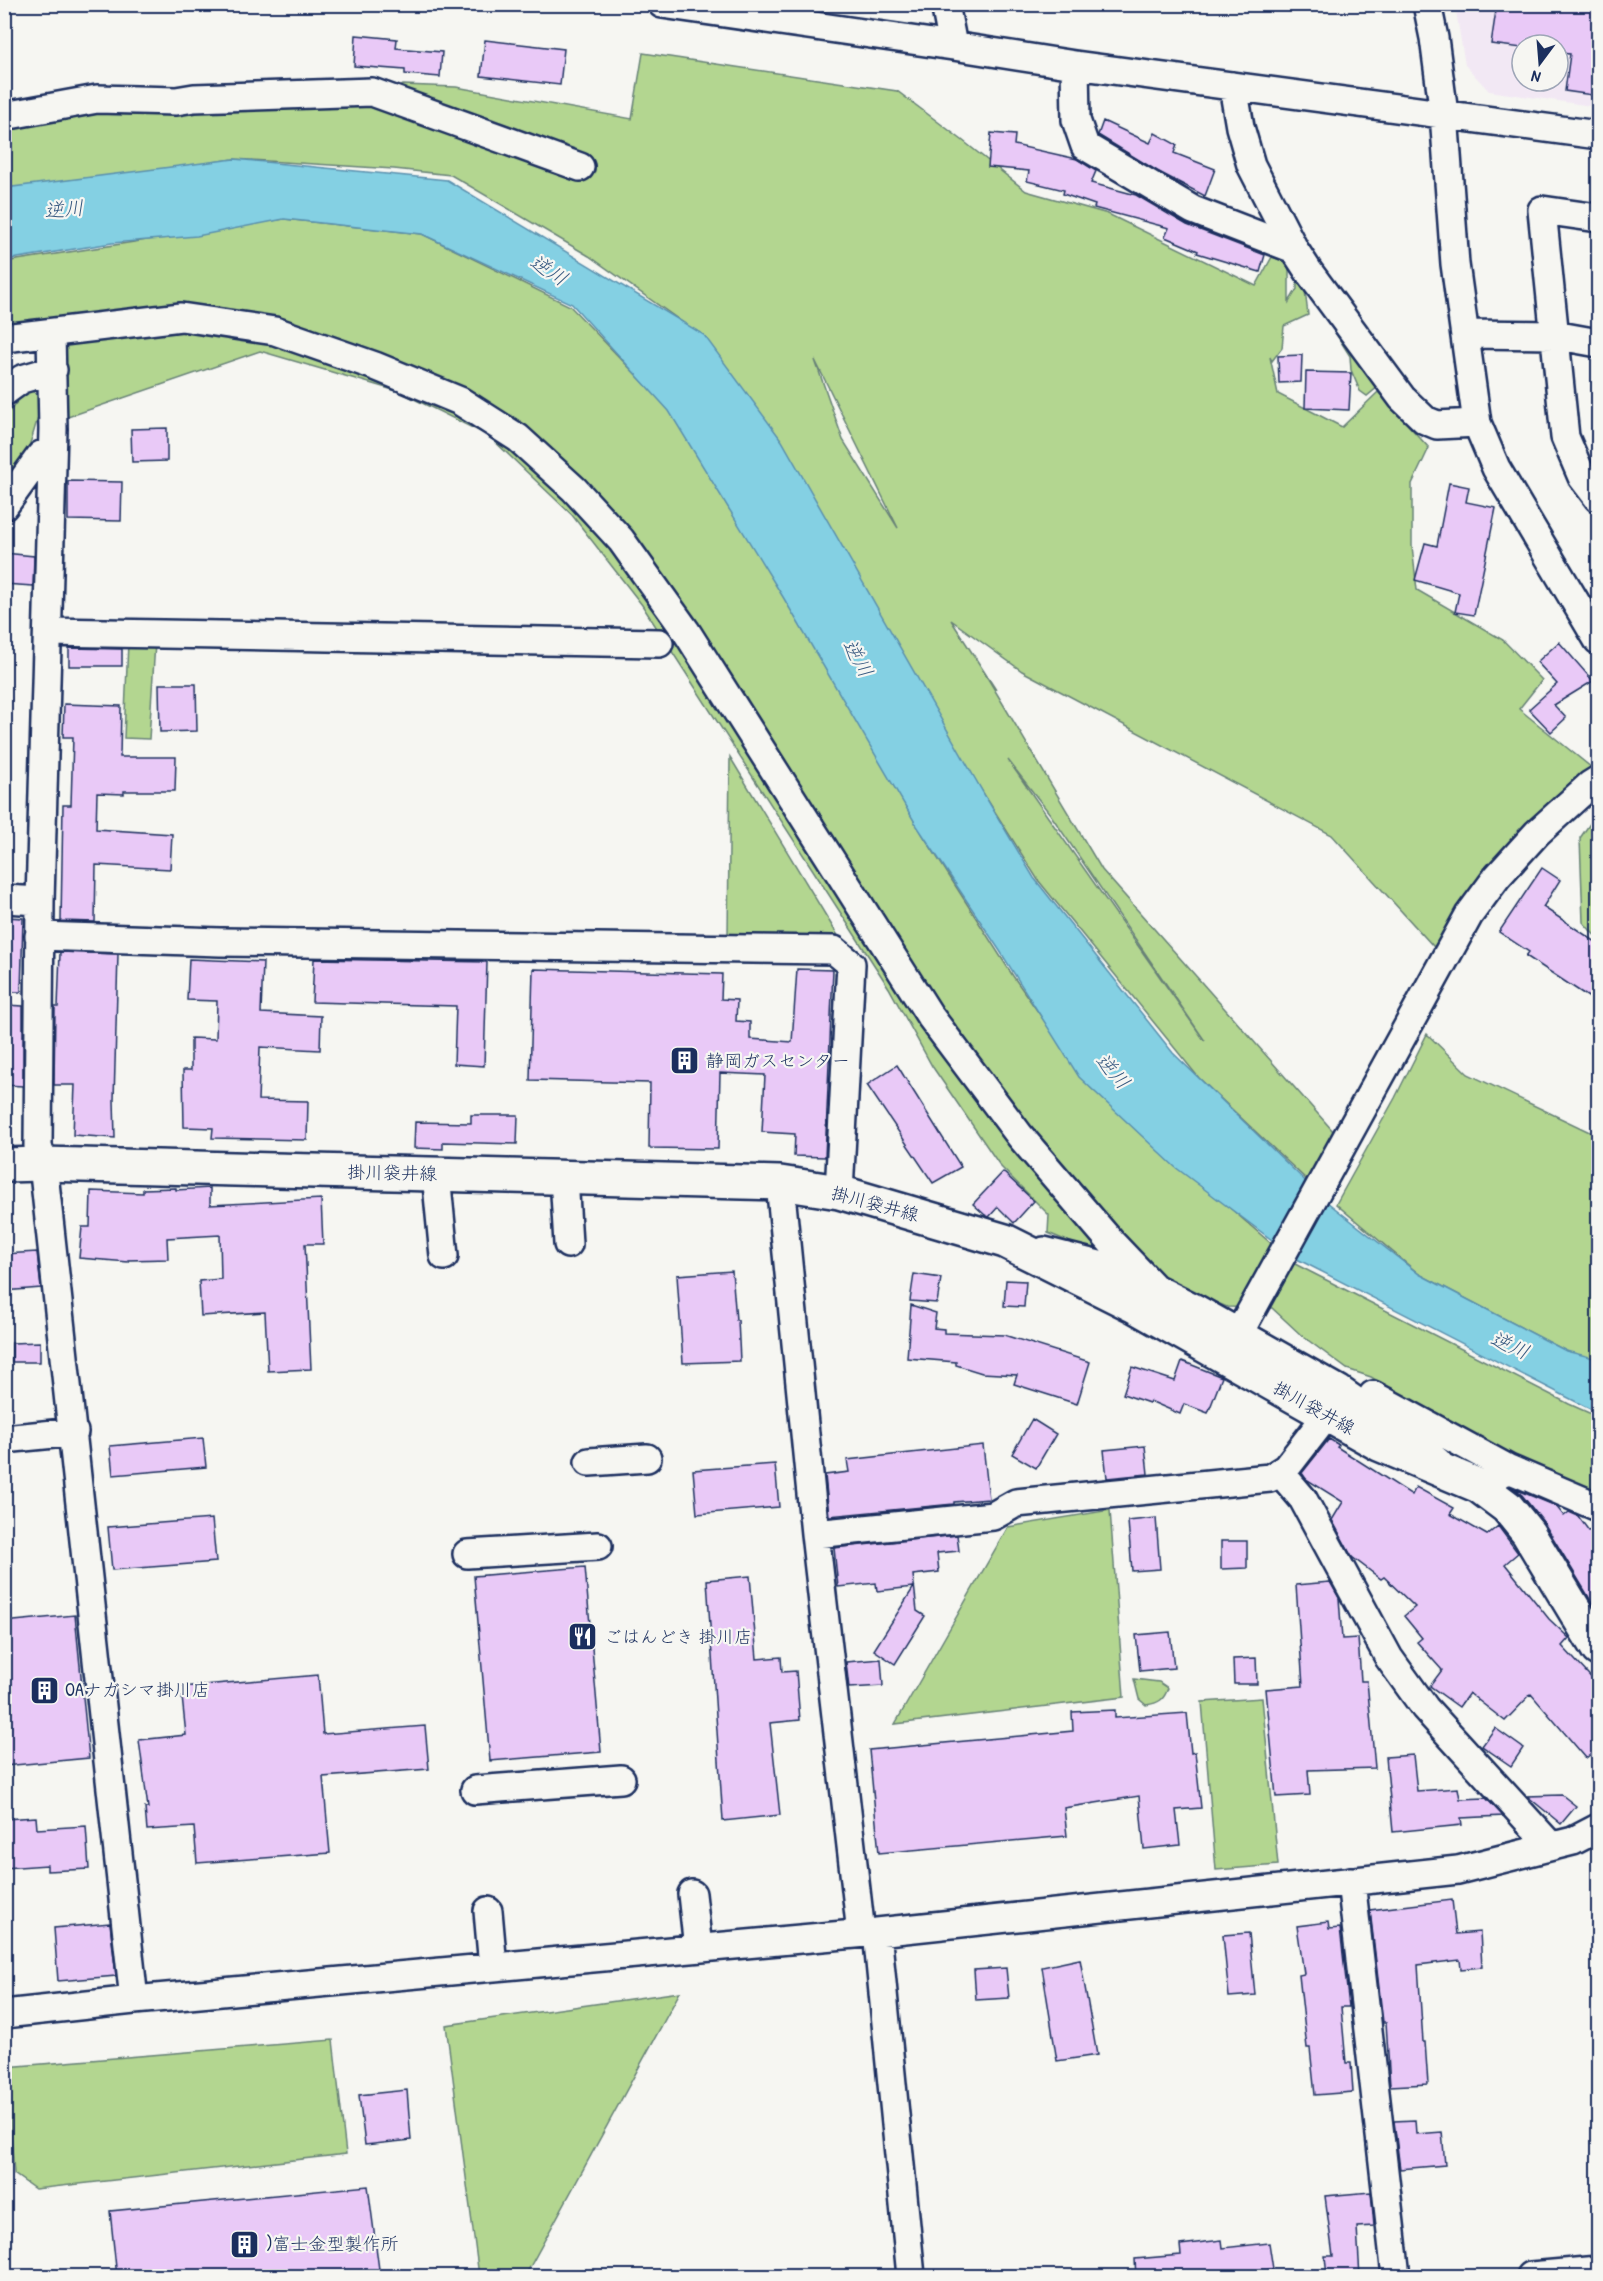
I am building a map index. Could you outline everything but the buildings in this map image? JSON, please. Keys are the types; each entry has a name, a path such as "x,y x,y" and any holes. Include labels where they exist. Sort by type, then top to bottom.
{"main road":[{"name":"掛川袋井線","path":"4,1165 43,1164 780,1183 839,1192 1005,1241 1334,1402 1379,1444 1468,1482 1507,1507 1528,1533 1599,1649"}],"street":[{"path":"662,4 1075,65 1599,135"},
{"path":"945,4 953,46"},
{"path":"1426,4 1434,38 1444,114 1455,264 1477,423 1496,468 1599,640"},
{"path":"1075,65 1076,120 1085,146 1193,210 1294,249"},
{"path":"1233,86 1240,127 1251,165 1294,249 1402,398 1425,420 1437,425 1477,423"},
{"path":"4,116 98,99 176,101 194,98 372,92 580,167"},
{"path":"1599,218 1542,210 1565,437 1582,477 1599,498"},
{"path":"4,338 180,317 274,331 375,366 460,401 518,438 574,489 621,540 686,631 930,1016 1020,1136 1111,1242 1154,1287"},
{"path":"51,334 52,450 39,936 38,1146 43,1164 74,1432 134,2000"},
{"path":"1465,334 1554,335 1599,343"},
{"path":"4,392 22,379 53,370"},
{"path":"4,506 41,455 52,450"},
{"path":"48,632 658,643"},
{"path":"1245,1323 1469,915 1497,877 1537,833 1590,785 1599,780"},
{"path":"4,899 40,901"},
{"path":"39,936 220,942 834,950 851,964 839,1192"},
{"path":"436,1174 444,1256"},
{"path":"564,1177 568,1244"},
{"path":"780,1183 815,1534 869,1932 911,2277"},
{"path":"1005,1241 1119,1270 1154,1287 1245,1323 1334,1402"},
{"path":"815,1534 993,1516 1016,1503 1270,1478 1286,1468 1334,1402 1367,1391 1509,1469 1599,1507"},
{"path":"4,1439 74,1432"},
{"path":"590,1462 647,1458"},
{"path":"1468,1482 1509,1469"},
{"path":"1280,1472 1303,1499 1389,1658 1425,1708 1551,1846"},
{"path":"467,1554 598,1546"},
{"path":"475,1790 621,1779"},
{"path":"4,2014 869,1932 1458,1870 1573,1841 1599,1828"},
{"path":"1351,1881 1396,2277"},
{"path":"692,1894 698,1948"},
{"path":"488,1911 494,1967"},
{"path":"1531,2277 1599,2270"}],"shaded area":[{"path":"1455,5 1598,5 1598,107 1489,91 1465,65"}],"green space":[{"path":"643,53 897,91 1026,191 1108,214 1256,286 1272,257 1289,263 1289,302 1297,289 1297,262 1305,290 1308,315 1284,326 1282,348 1272,361 1270,357 1278,394 1342,427 1378,392 1429,448 1412,484 1412,546 1417,590 1503,640 1542,680 1519,709 1592,768 1555,796 1434,947 1332,835 1022,671 951,620 996,690 981,667 1102,870 1333,1131 1313,1199 1310,1183 1199,1078 1038,880 706,339 589,256 451,175 234,159 5,192 5,116 97,99 372,104 403,85 456,87 632,119","holes":["815,360 898,528 843,440","1008,760 1050,814 1205,1041 1204,1040"]},
{"path":"284,219 422,234 570,306 669,409 730,510 774,568 923,835 1013,976 1091,1088 1295,1264 1598,1417 1598,1494 1483,1443 1371,1377 1347,1369 1301,1335 1272,1308 1227,1307 1048,1233 1049,1215 1001,1167 932,1066 889,988 642,605 572,515 489,436 400,392 260,351 62,419 58,337 185,324 271,330 373,378 275,329 174,312 5,332 4,262"},
{"path":"1326,308 1379,386 1367,396 1360,391 1351,370 1350,356 1329,323"},
{"path":"28,388 43,399 24,458 5,490 5,417"},
{"path":"128,642 155,643 149,739 124,738"},
{"path":"730,757 840,939 728,936"},
{"path":"1598,812 1598,939 1583,922 1580,838"},
{"path":"1427,1034 1468,1074 1598,1136 1598,1365 1566,1351 1419,1274 1336,1204 1395,1098"},
{"path":"1110,1510 1124,1697 895,1724 1008,1527"},
{"path":"1134,1679 1159,1682 1168,1688 1160,1700 1146,1705 1139,1699"},
{"path":"1262,1698 1278,1865 1216,1870 1202,1702"},
{"path":"680,1992 525,2276 479,2276 446,2025"},
{"path":"333,2040 346,2154 35,2189 14,2174 6,2067"}],"water":[{"name":"逆川","path":"234,159 447,180 704,335 782,441 1034,878 1173,1053 1327,1202 1419,1274 1566,1351 1598,1359 1598,1413 1297,1259 1175,1167 1079,1077 1000,951 917,826 783,597 669,411 572,304 422,234 284,219 197,236 112,243 5,260 5,188"}],"place":[{"name":"静岡ガスセンター","path":"685,1061"},
{"name":"ごはんどき 掛川店","path":"583,1637"},
{"name":"OAナガシマ掛川店","path":"44,1690"},
{"name":")富士金型製作所","path":"245,2244"}]}
